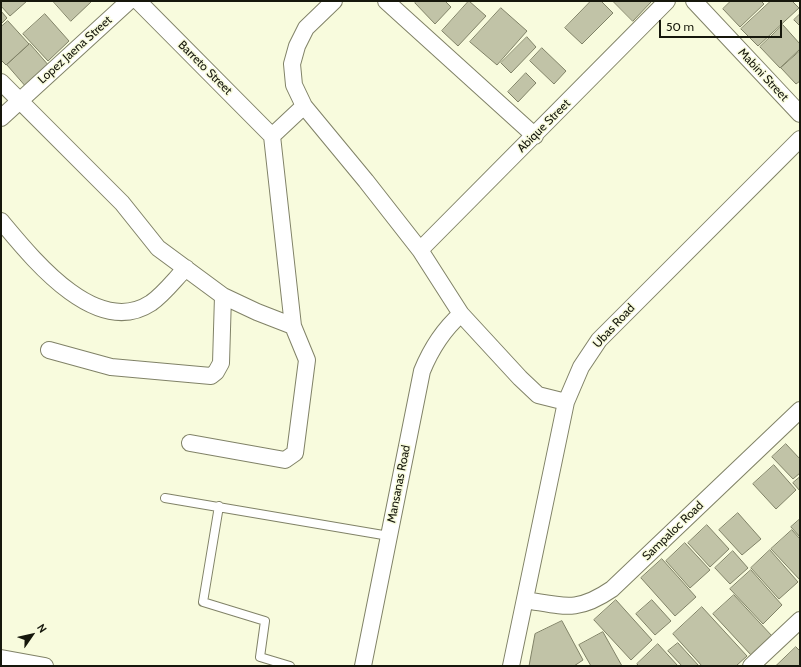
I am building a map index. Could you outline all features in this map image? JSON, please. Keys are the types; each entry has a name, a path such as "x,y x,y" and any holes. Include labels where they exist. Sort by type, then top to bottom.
{"street":[{"name":"Lopez Jaena Street","path":"1,118 129,1"},
{"name":"Barreto Street","path":"138,1 272,136"},
{"path":"334,1 306,28 297,46 292,64 294,85 304,106 366,181 420,250 461,314 520,378 538,395 566,402"},
{"path":"386,1 534,136"},
{"name":"Abique Street","path":"420,250 667,1"},
{"name":"Mabini Street","path":"696,2 800,114"},
{"path":"1,82 122,203 158,248 223,296 257,312 293,326"},
{"path":"190,443 285,460 295,453 307,360 293,326 272,136 304,106"},
{"name":"Ubas Road","path":"511,666 566,402 581,367 599,340 800,139"},
{"path":"1,221 41,269 71,292 105,311 128,312 151,303 186,268"},
{"path":"49,350 111,367 211,376 216,372 221,363 223,296"},
{"name":"Mansanas Road","path":"363,666 422,371 431,350 448,325 461,314"},
{"name":"Sampaloc Road","path":"525,600 571,607 595,601 612,589 800,410"},
{"path":"750,666 800,620"},
{"path":"4,661 45,666"}],"lane":[{"path":"165,498 389,536"},
{"path":"219,506 203,602 265,621 260,657 290,666"}],"building":[{"path":"1,1 27,1 10,16 1,6"},
{"path":"53,1 92,1 71,21"},
{"path":"417,1 445,1 451,7 435,24 415,3"},
{"path":"469,1 486,16 458,46 442,31"},
{"path":"591,1 601,1 613,13 582,44 565,28"},
{"path":"613,1 652,1 633,21"},
{"path":"731,1 761,1 764,4 740,27 723,9"},
{"path":"771,1 792,1 799,8 758,46 741,29"},
{"path":"501,8 527,31 497,65 470,42"},
{"path":"1,11 7,18 1,24"},
{"path":"45,14 69,41 48,61 23,34"},
{"path":"800,14 800,26 794,20"},
{"path":"8,21 29,44 6,65 1,60 1,27"},
{"path":"783,25 800,44 800,49 780,68 760,47"},
{"path":"527,37 536,47 511,73 501,63"},
{"path":"30,44 50,67 27,88 7,65"},
{"path":"542,48 566,71 554,84 530,61"},
{"path":"800,51 800,81 796,84 781,68"},
{"path":"526,73 536,83 518,102 508,92"},
{"path":"786,444 800,459 800,473 793,479 772,457"},
{"path":"774,465 796,490 776,509 753,484"},
{"path":"800,477 800,491 793,483"},
{"path":"738,513 761,539 742,555 719,530"},
{"path":"800,519 800,537 791,527"},
{"path":"707,525 729,549 710,567 688,543"},
{"path":"792,530 800,539 800,580 771,549"},
{"path":"685,543 710,570 690,588 666,561"},
{"path":"770,550 798,582 779,599 751,568"},
{"path":"733,551 748,568 730,584 715,568"},
{"path":"662,559 696,597 675,616 641,578"},
{"path":"751,570 782,605 763,624 730,589"},
{"path":"734,595 772,636 751,655 713,614"},
{"path":"616,600 652,640 631,660 594,620"},
{"path":"652,600 671,621 655,635 636,614"},
{"path":"702,607 747,656 736,666 702,666 673,634"},
{"path":"562,621 583,660 574,666 529,666 535,634"},
{"path":"603,632 622,666 591,666 579,645"},
{"path":"678,643 699,666 682,666 668,651"},
{"path":"658,644 678,666 639,666 637,664"},
{"path":"796,647 800,651 800,666 776,666"}]}
